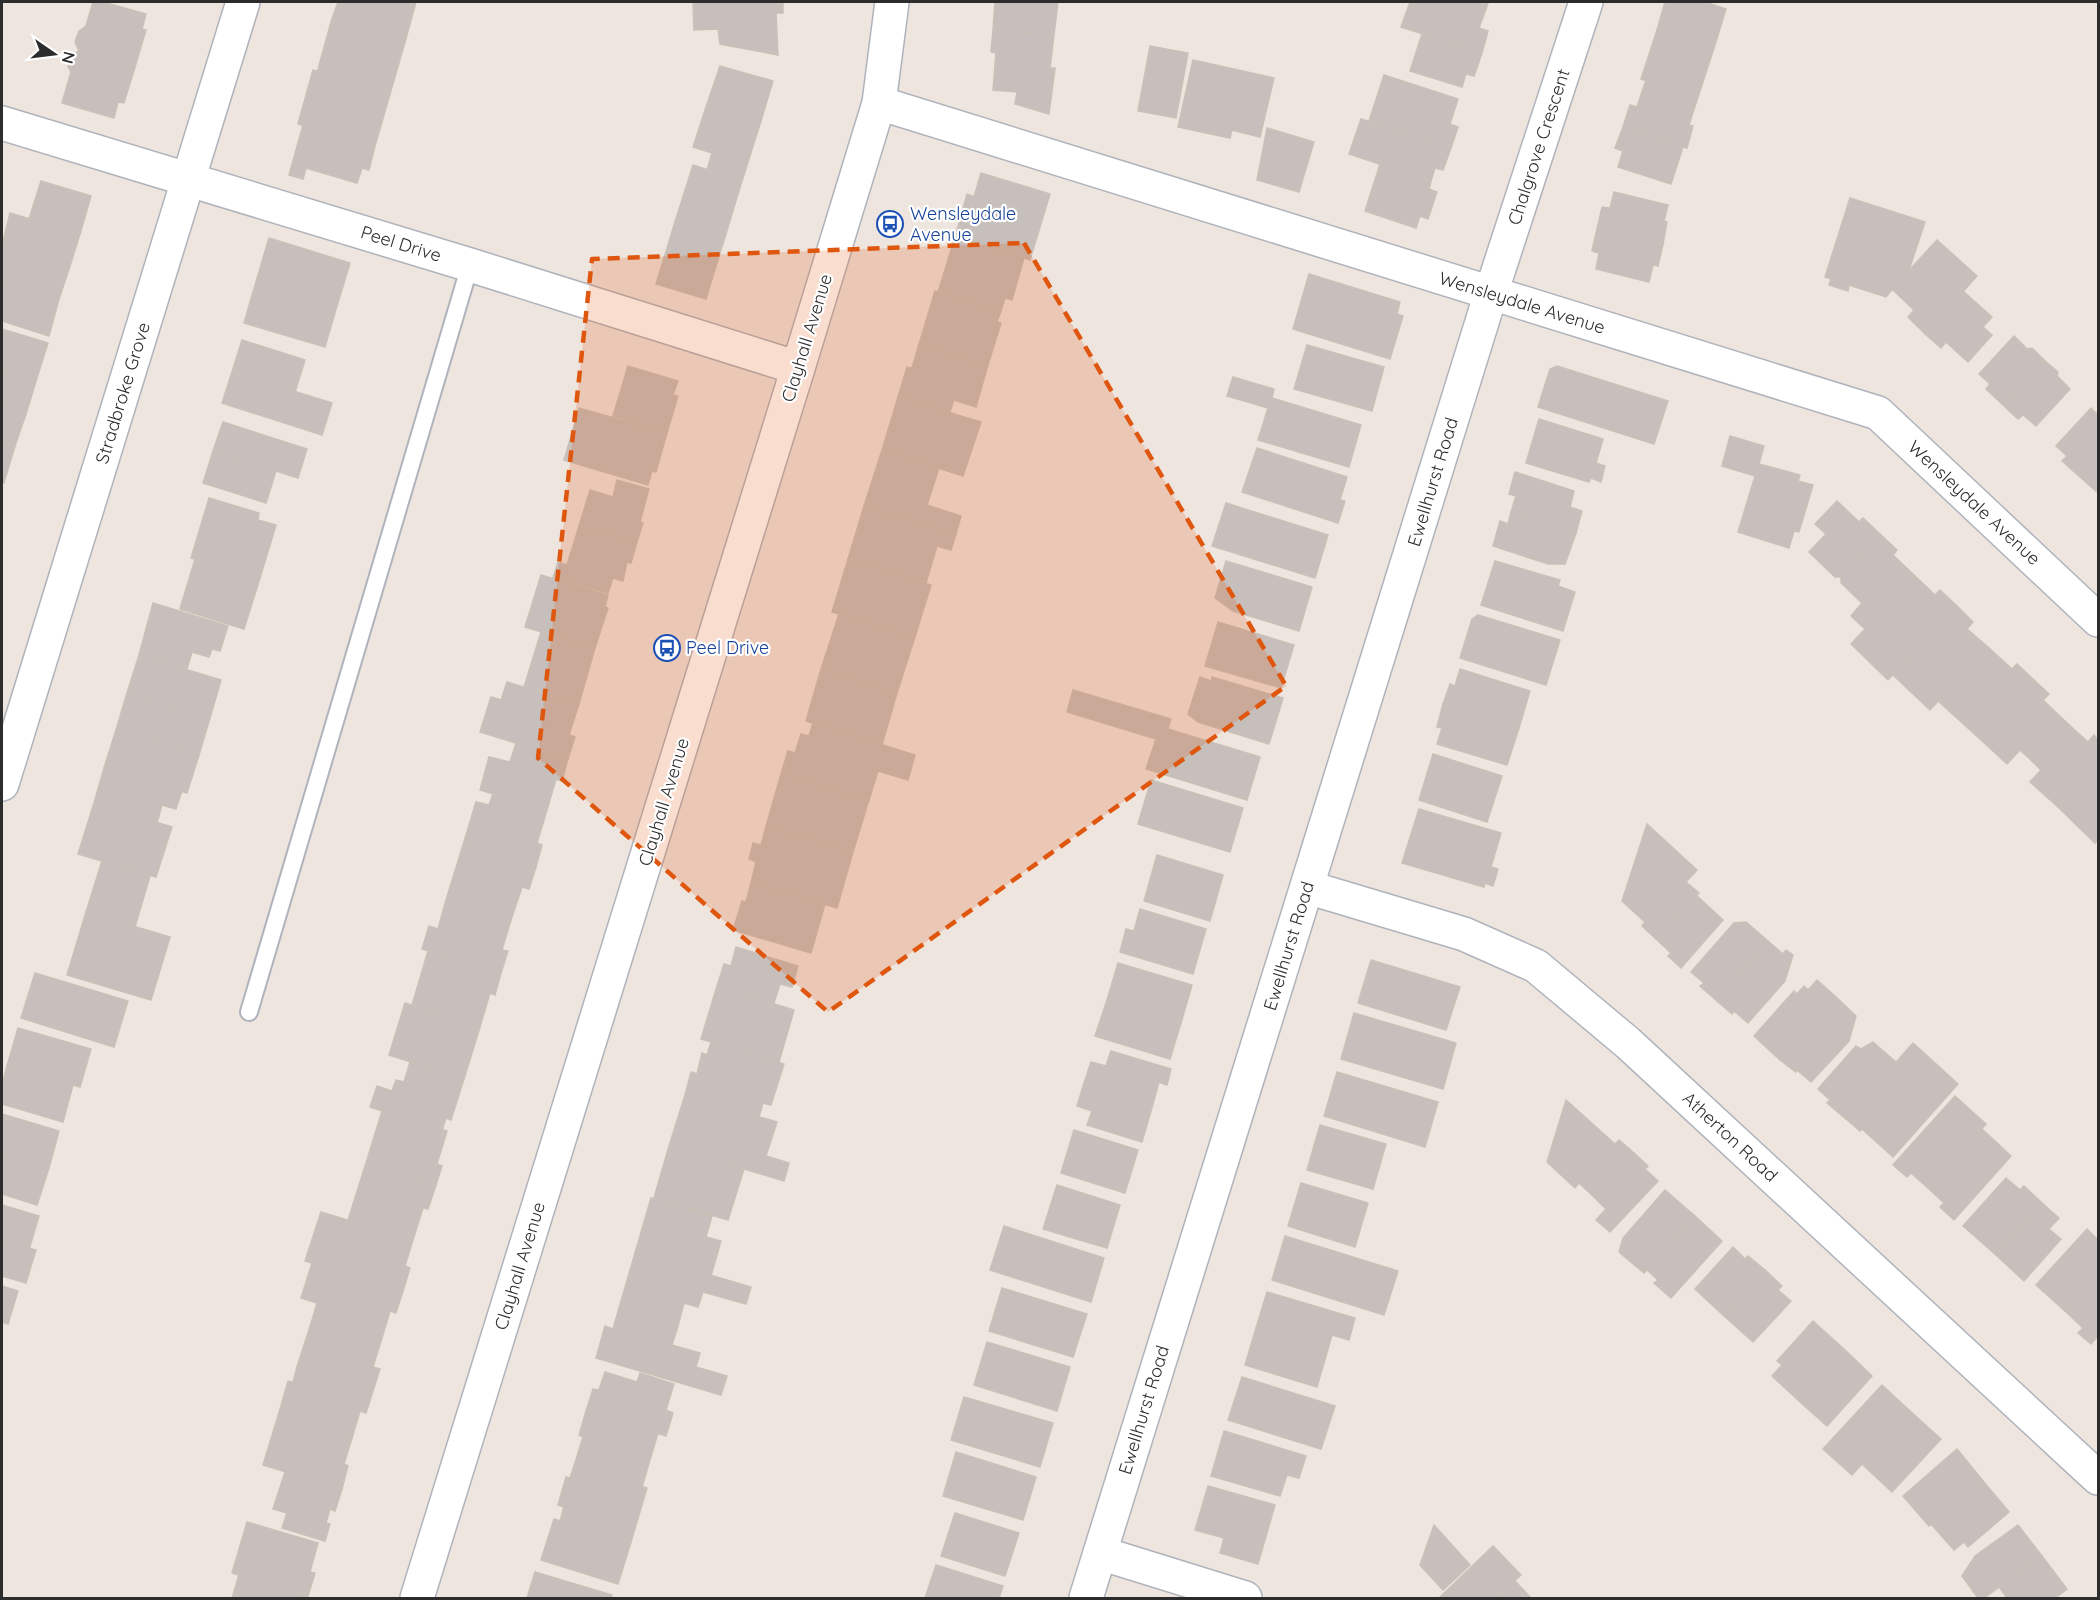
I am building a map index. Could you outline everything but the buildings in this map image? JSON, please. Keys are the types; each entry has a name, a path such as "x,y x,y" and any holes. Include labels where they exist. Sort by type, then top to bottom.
{"street":[{"name":"Stradbroke Grove","path":"2,784 243,2"},
{"name":"Clayhall Avenue","path":"417,1599 879,103 892,2"},
{"name":"Chalgrove Crescent","path":"1491,293 1586,2"},
{"name":"Wensleydale Avenue","path":"879,103 1878,413 2098,620"},
{"name":"Peel Drive","path":"2,123 470,265 798,368"},
{"name":"Ewellhurst Road","path":"1086,1599 1491,293"},
{"name":"Atherton Road","path":"1307,887 1464,934 1536,966 1628,1043 2098,1478"},
{"path":"1100,1553 1245,1599"}],"lane":[{"path":"249,1012 470,265"}],"highlighted area":[{"path":"1024,243 1286,686 828,1012 538,758 592,259"}],"place":[{"name":"Wensleydale Avenue","path":"890,224"},
{"name":"Peel Drive","path":"667,648"}]}
